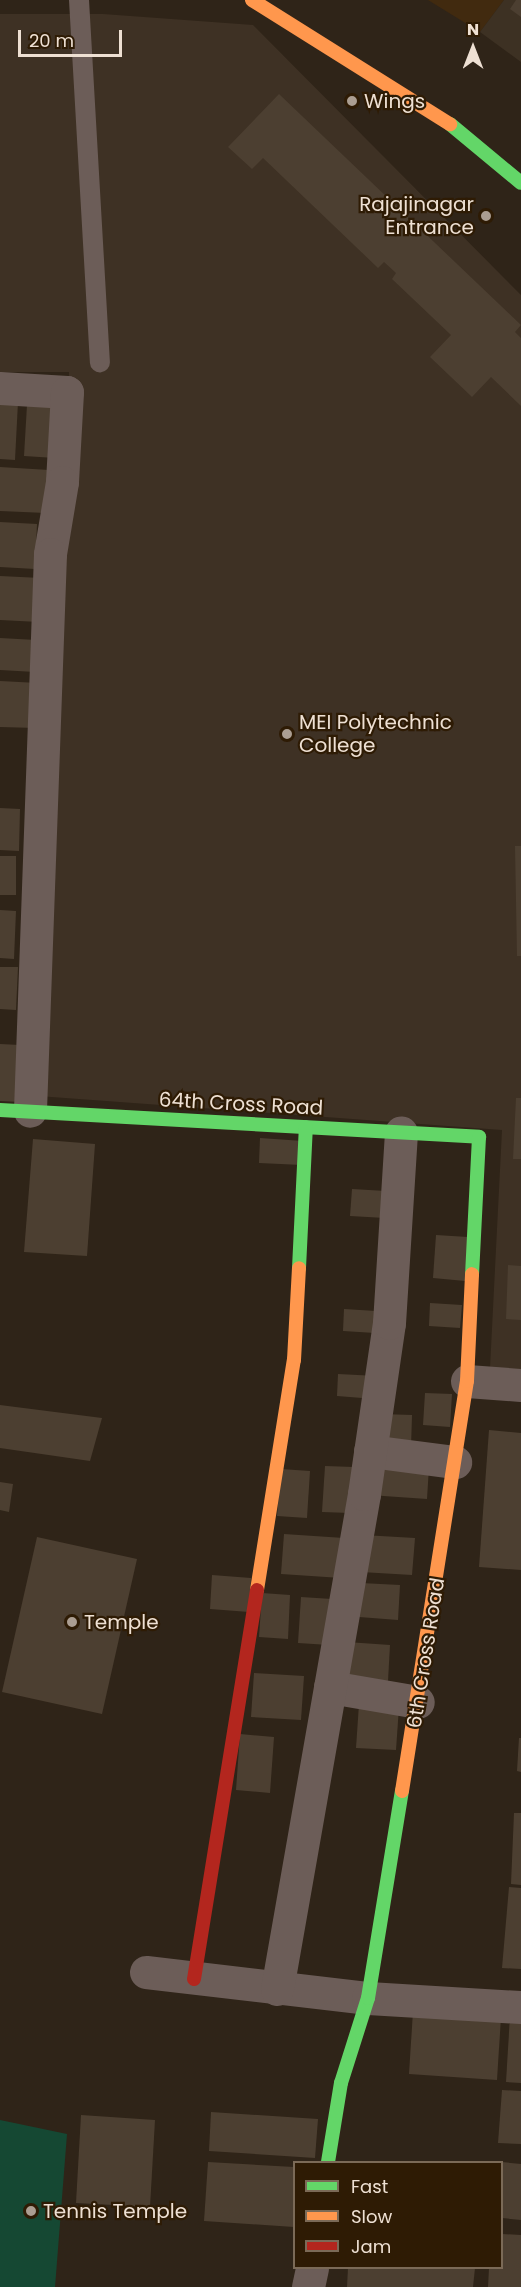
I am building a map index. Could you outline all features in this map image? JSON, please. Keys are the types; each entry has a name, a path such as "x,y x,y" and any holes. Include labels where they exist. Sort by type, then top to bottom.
{"street":[{"path":"252,0 467,135 521,183"},
{"path":"0,388 67,392 62,482 50,554 15,1111"},
{"name":"64th Cross Road","path":"15,1111 479,1137"},
{"path":"194,1979 294,1360 306,1127"},
{"path":"277,1989 370,1451 389,1323 401,1132"},
{"name":"6th Cross Road","path":"328,2161 341,2083 368,1998 418,1702 467,1381 479,1137"},
{"path":"467,1381 521,1385"},
{"path":"370,1451 455,1462"},
{"path":"330,1687 418,1702"},
{"path":"146,1972 368,1998 521,2007"},
{"path":"309,2287 312,2269"}],"lane":[{"path":"79,0 100,362"}],"shaded area":[{"path":"428,0 504,0 480,32"},
{"path":"504,0 521,0 521,62 480,32"},
{"name":"MEI Polytechnic College","path":"0,14 103,14 253,25 521,295 521,1370 490,1368 502,1130 38,1096 69,372 0,372"}],"green space":[{"name":"Tennis Temple","path":"0,2120 67,2134 55,2287 0,2287"}],"building":[{"path":"516,0 521,0 521,17 510,9"},
{"path":"279,94 521,325 515,332 521,338 521,406 491,377 472,397 430,357 451,335 392,279 396,273 384,262 378,268 263,158 252,169 228,147"},
{"path":"0,401 18,402 15,460 0,459"},
{"path":"27,405 57,407 55,458 24,456"},
{"path":"0,467 49,470 46,513 0,511"},
{"path":"0,522 37,524 35,569 0,567"},
{"path":"0,576 41,578 39,622 0,620"},
{"path":"0,638 36,640 35,672 0,670"},
{"path":"0,681 38,683 36,728 0,727"},
{"path":"0,808 20,809 19,851 0,850"},
{"path":"515,846 521,846 521,956 517,956"},
{"path":"0,856 16,856 16,895 0,895"},
{"path":"0,910 16,911 14,959 0,958"},
{"path":"0,967 18,967 16,1010 0,1009"},
{"path":"0,1044 20,1045 20,1102 0,1101"},
{"path":"516,1098 521,1098 521,1159 513,1159"},
{"path":"260,1138 303,1141 302,1165 259,1163"},
{"path":"33,1139 95,1144 87,1256 24,1252"},
{"path":"352,1189 386,1191 385,1218 350,1216"},
{"path":"436,1235 468,1237 465,1281 433,1278"},
{"path":"508,1265 521,1266 521,1320 506,1319"},
{"path":"430,1303 462,1305 460,1328 429,1326"},
{"path":"344,1309 376,1311 375,1333 343,1331"},
{"path":"338,1374 377,1376 375,1399 337,1396"},
{"path":"425,1393 452,1394 450,1427 423,1425"},
{"path":"0,1405 102,1418 90,1461 0,1448"},
{"path":"381,1414 412,1415 411,1447 379,1445"},
{"path":"489,1430 521,1433 521,1570 479,1567"},
{"path":"372,1464 429,1467 427,1499 369,1495"},
{"path":"325,1466 354,1467 350,1513 322,1512"},
{"path":"281,1469 310,1471 307,1518 277,1516"},
{"path":"0,1482 13,1484 9,1512 0,1510"},
{"path":"284,1534 344,1538 341,1578 281,1574"},
{"path":"363,1535 415,1538 412,1575 361,1572"},
{"path":"37,1537 137,1559 102,1714 2,1692"},
{"path":"212,1575 251,1578 249,1612 210,1609"},
{"path":"361,1583 400,1585 398,1620 359,1617"},
{"path":"262,1593 290,1595 288,1639 259,1637"},
{"path":"301,1597 332,1599 329,1645 298,1643"},
{"path":"347,1642 390,1645 388,1681 345,1679"},
{"path":"254,1673 304,1676 301,1720 251,1717"},
{"path":"359,1704 399,1707 396,1750 356,1748"},
{"path":"240,1734 274,1737 270,1793 236,1790"},
{"path":"519,1738 521,1738 521,1772 517,1771"},
{"path":"514,1813 521,1813 521,1885 511,1884"},
{"path":"509,1887 521,1888 521,1969 502,1968"},
{"path":"413,2011 501,2017 497,2080 409,2074"},
{"path":"510,2016 521,2016 521,2083 506,2082"},
{"path":"502,2090 521,2091 521,2144 498,2143"},
{"path":"211,2112 318,2119 315,2158 209,2151"},
{"path":"81,2115 155,2120 150,2207 76,2203"},
{"path":"208,2162 293,2167 293,2227 204,2221"},
{"path":"503,2162 521,2164 521,2220 503,2218"},
{"path":"503,2234 521,2235 521,2287 488,2287 489,2269 503,2269"},
{"path":"348,2269 475,2269 473,2287 347,2287"}],"traffic: fast":[{"path":"450,124 521,183"},
{"path":"0,1110 479,1137 472,1274"},
{"path":"299,1268 306,1127"},
{"path":"328,2161 341,2083 368,1998 402,1791"}],"traffic: slow":[{"path":"252,0 450,124"},
{"path":"257,1590 294,1360 299,1268"},
{"path":"402,1791 467,1381 472,1274"}],"traffic: jam":[{"path":"194,1979 257,1590"}],"place":[{"name":"Wings","path":"352,101"},
{"name":"Rajajinagar Entrance","path":"486,216"},
{"name":"MEI Polytechnic College","path":"287,734"},
{"name":"Temple","path":"72,1622"},
{"name":"Tennis Temple","path":"31,2211"}]}
